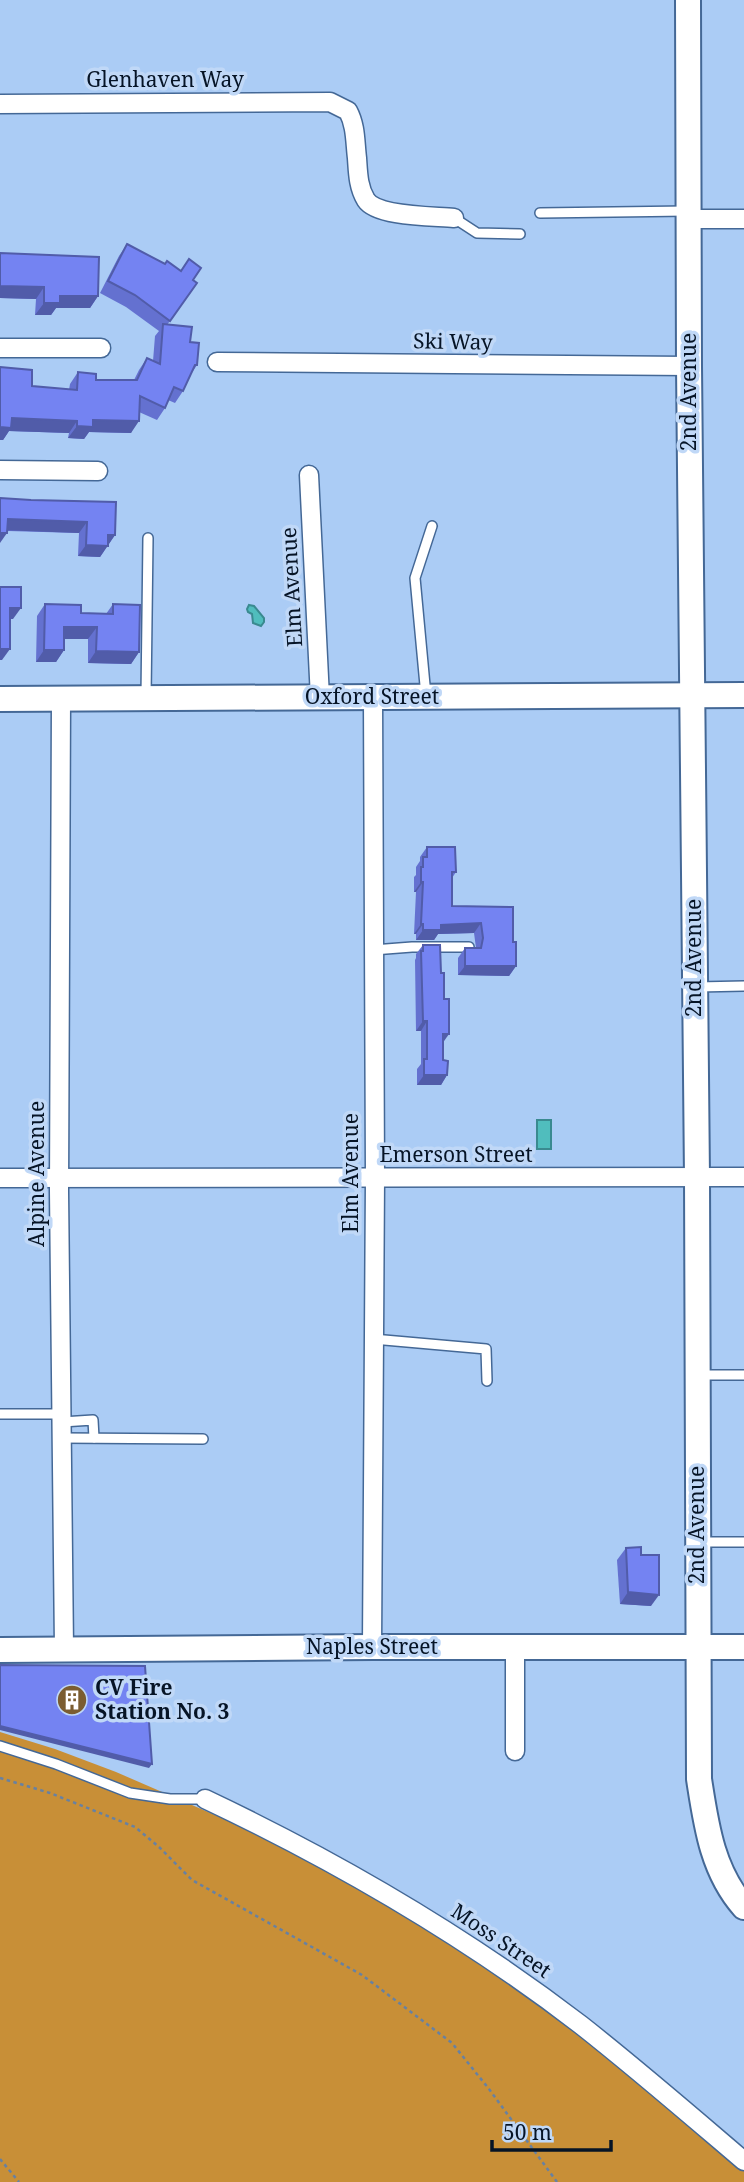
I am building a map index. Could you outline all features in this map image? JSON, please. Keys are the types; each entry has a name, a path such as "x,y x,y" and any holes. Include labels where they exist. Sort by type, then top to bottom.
{"street":[{"name":"2nd Avenue","path":"688,0 699,1779 710,1847 735,1896 744,1907"},
{"name":"Glenhaven Way","path":"0,103 330,102 348,111 354,122 359,182 367,202 388,212 454,218"},
{"path":"689,215 744,219"},
{"path":"0,348 102,348"},
{"name":"Ski Way","path":"217,362 689,366"},
{"path":"0,470 98,471"},
{"name":"Elm Avenue","path":"309,475 320,698"},
{"name":"Oxford Street","path":"0,699 744,695"},
{"name":"Elm Avenue","path":"372,1647 375,1178 373,698"},
{"name":"Alpine Avenue","path":"61,699 60,1178 64,1649"},
{"name":"Emerson Street","path":"0,1178 744,1177"},
{"path":"515,1647 515,1751"},
{"name":"Naples Street","path":"0,1650 744,1647"},
{"name":"Moss Street","path":"205,1800 320,1856 435,1923 580,2025 659,2087 744,2161"}],"lane":[{"path":"540,213 689,215"},
{"path":"454,218 477,233 520,234"},
{"path":"426,698 415,578 432,526"},
{"path":"146,698 148,538"},
{"path":"373,950 469,947"},
{"path":"695,987 744,986"},
{"path":"373,1339 486,1349 487,1381"},
{"path":"697,1375 744,1375"},
{"path":"0,1414 61,1425 94,1438 203,1439"},
{"path":"61,1425 93,1420 94,1438"},
{"path":"697,1542 744,1542"},
{"path":"0,1746 56,1764 130,1793 170,1799 205,1800"}],"path":[{"path":"0,1779 50,1793 135,1828 159,1847 192,1880 362,1975 452,2043 557,2182"},
{"path":"0,2159 19,2182"}],"shaded area":[{"path":"249,605 254,606 264,618 261,626 253,623 252,614 247,609"},
{"path":"537,1120 551,1120 551,1149 537,1149"},
{"path":"0,1732 116,1772 245,1828 320,1864 473,1952 744,2163 744,2182 0,2182"}],"building":[{"path":"127,244 165,264 167,261 181,271 189,259 201,268 193,280 197,283 170,321 135,295 108,281"},
{"path":"0,253 99,257 98,296 60,296 60,303 44,303 44,287 0,286"},
{"path":"163,324 192,327 190,342 199,343 197,365 183,391 174,387 165,408 140,396 139,421 93,420 93,427 77,426 77,421 12,418 11,428 0,427 0,367 32,370 32,386 77,390 78,372 96,374 96,380 137,380 147,358 160,364"},
{"path":"0,498 116,502 115,535 108,535 108,546 86,545 87,522 8,519 7,533 0,533"},
{"path":"0,587 21,587 21,608 10,608 10,649 0,649"},
{"path":"45,604 81,605 81,613 113,614 113,604 140,605 139,652 96,651 97,627 64,627 64,650 44,650"},
{"path":"427,847 455,847 456,872 452,872 452,906 513,907 516,966 465,966 465,948 481,948 481,923 441,925 441,930 423,930 421,867 423,857 427,857"},
{"path":"423,945 440,945 444,999 449,999 449,1034 443,1034 443,1060 448,1061 447,1075 424,1075 424,1059 427,1059 427,1021 423,1021"},
{"path":"641,1547 641,1555 659,1555 659,1595 628,1592 626,1548"},
{"name":"CV Fire Station No. 3","path":"0,1665 145,1666 152,1764 0,1726"}],"place":[{"name":"CV Fire Station No. 3","path":"72,1700"}]}
